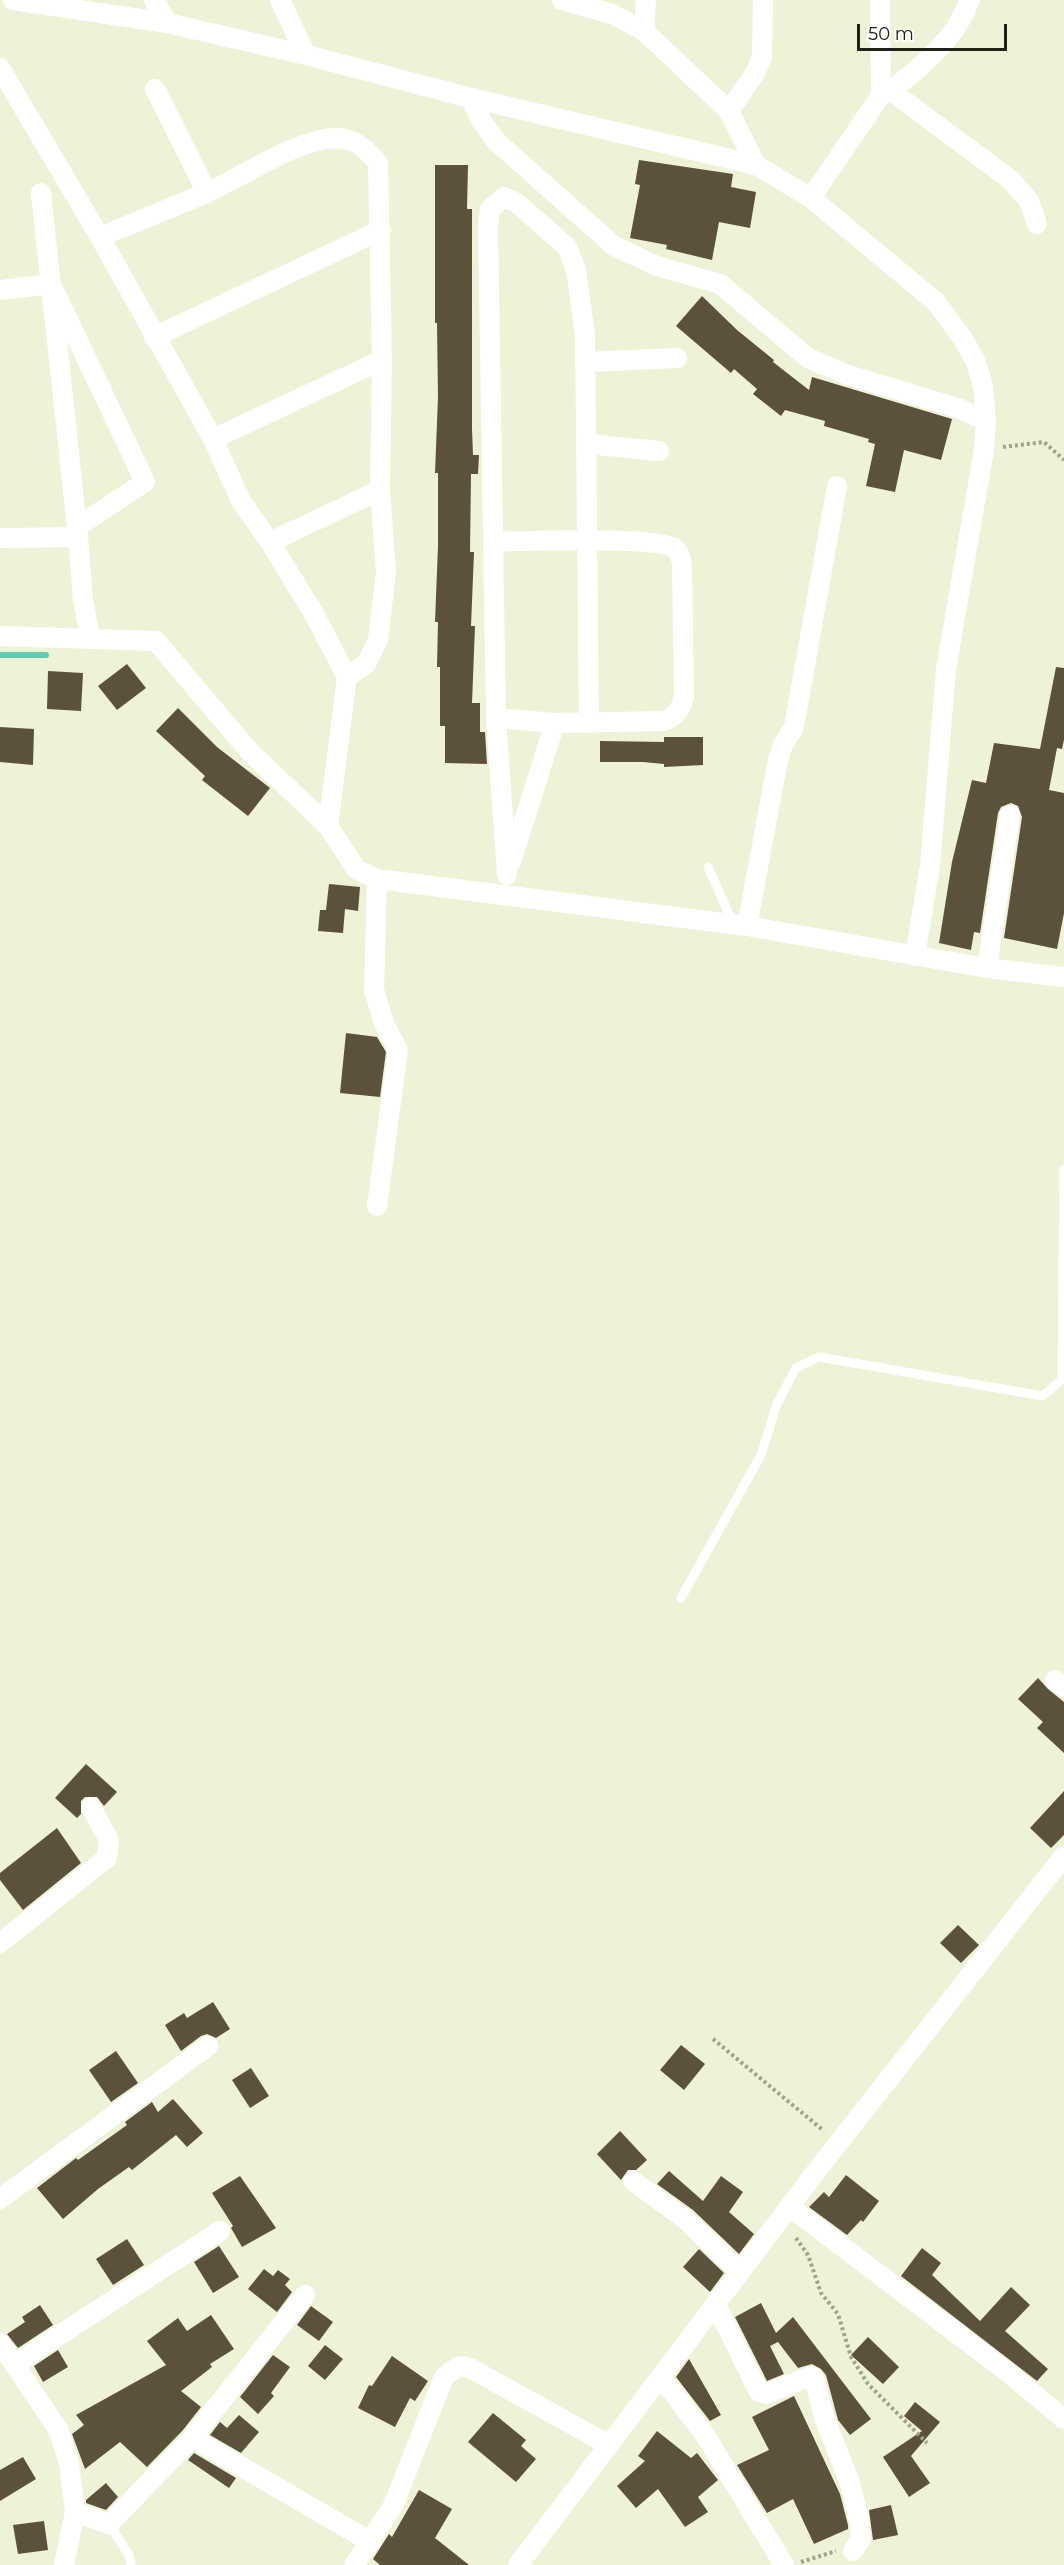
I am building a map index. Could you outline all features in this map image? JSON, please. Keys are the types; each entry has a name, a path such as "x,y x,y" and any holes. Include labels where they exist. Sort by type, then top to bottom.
{"street":[{"path":"13,0 167,23 756,165 811,198 936,302 963,339 976,362 983,386 986,421 984,450 946,669 930,866 915,956"},
{"path":"154,0 167,23"},
{"path":"280,0 306,55"},
{"path":"562,0 612,14 644,31 729,111 756,165"},
{"path":"644,31 646,0"},
{"path":"729,111 755,73 762,57 763,0"},
{"path":"880,0 886,93"},
{"path":"811,198 886,93 954,30 970,0"},
{"path":"0,68 100,237 213,439 241,501 270,542 347,677 328,826"},
{"path":"155,88 207,193"},
{"path":"886,93 1011,180 1029,201 1037,224"},
{"path":"471,98 482,122 497,142 614,246 657,266 720,284 808,358 846,374 958,408 986,421"},
{"path":"100,237 207,193 305,143 336,138 350,140 367,150 378,163 382,360 380,490 386,573 378,640 366,664 347,677"},
{"path":"41,193 78,532 83,600 90,637"},
{"path":"506,884 496,718 488,226 490,208 504,197 517,203 567,247 573,257 585,335 586,362 589,722"},
{"path":"154,337 381,230"},
{"path":"0,290 51,284"},
{"path":"0,538 78,532 144,482 51,284"},
{"path":"586,362 677,358"},
{"path":"213,439 382,360"},
{"path":"587,444 659,451"},
{"path":"740,926 778,760 783,745 794,727 837,486"},
{"path":"270,542 380,490"},
{"path":"493,542 588,540 663,544 675,548 680,555 684,696 682,708 673,717 664,721 555,723 496,718"},
{"path":"0,636 156,640 179,672 250,752 328,826 356,869 377,879 506,884 915,956 987,968 1064,977"},
{"path":"506,884 555,723"},
{"path":"987,968 1010,814"},
{"path":"377,879 374,990 384,1023 398,1050 377,1206"},
{"path":"0,1943 107,1858 109,1840 91,1807"},
{"path":"518,2565 784,2214 1064,1856"},
{"path":"0,2199 208,2046"},
{"path":"633,2181 685,2219 740,2272"},
{"path":"784,2214 1005,2370 1064,2419"},
{"path":"15,2364 220,2231"},
{"path":"75,2512 109,2524 192,2438 305,2295"},
{"path":"716,2305 759,2392 766,2394 811,2376 813,2378 824,2417 850,2483 860,2523 861,2539 853,2551"},
{"path":"0,2343 60,2431 69,2464 75,2512 64,2565"},
{"path":"354,2565 393,2506 444,2377 459,2366 470,2368 609,2445"},
{"path":"661,2377 705,2435 784,2565"},
{"path":"192,2438 371,2542"}],"lane":[{"path":"708,867 740,926"},
{"path":"681,1598 761,1455 777,1404 796,1368 802,1364 819,1357 1042,1396 1062,1379 1064,1169"},
{"path":"109,2524 129,2555 131,2565"}],"path":[{"path":"984,450 1044,442 1064,460"},
{"path":"713,2039 838,2144"},
{"path":"784,2214 808,2255 821,2293 838,2314 851,2357 868,2384 927,2443"},
{"path":"792,2565 830,2551 853,2551"}],"building":[{"path":"639,160 733,174 731,187 756,192 750,228 719,222 712,260 666,249 667,245 630,238 640,185 635,184"},
{"path":"435,165 468,165 467,209 472,209 472,429 473,455 479,455 478,474 471,474 470,552 474,552 471,626 475,626 472,703 480,703 480,732 485,732 487,764 445,763 445,726 440,726 440,667 437,667 438,622 435,622 438,473 435,473 438,397 437,323 435,323"},
{"path":"702,296 737,330 774,360 773,362 809,390 812,377 952,419 941,460 904,450 895,492 866,486 875,444 868,442 869,439 824,426 825,421 785,410 781,416 753,394 757,389 734,369 731,373 676,326"},
{"path":"127,664 146,688 117,710 98,686"},
{"path":"1056,667 1064,668 1064,740 1062,749 1057,748 1049,790 1064,793 1064,913 1057,949 1004,938 1022,817 1018,806 1011,803 1001,807 998,813 980,933 974,932 971,950 939,943 952,862 972,780 986,783 994,743 1040,749"},
{"path":"48,671 83,673 81,711 47,709"},
{"path":"178,708 217,747 270,788 248,816 202,780 205,776 156,731"},
{"path":"0,727 34,729 33,765 0,762"},
{"path":"664,737 703,737 703,765 664,767 664,764 643,762 600,762 600,741 664,742"},
{"path":"329,884 360,887 358,911 345,909 343,933 318,931 320,910 326,910"},
{"path":"346,1033 377,1037 386,1052 380,1097 340,1093"},
{"path":"1038,1678 1064,1702 1064,1753 1037,1728 1043,1722 1018,1699"},
{"path":"86,1764 117,1792 104,1806 97,1797 85,1797 81,1801 81,1814 77,1818 55,1798"},
{"path":"1064,1791 1064,1835 1051,1848 1030,1828"},
{"path":"57,1828 81,1863 23,1910 0,1880 0,1873"},
{"path":"958,1925 979,1945 961,1963 940,1943"},
{"path":"213,2002 230,2029 216,2038 207,2034 201,2036 181,2051 165,2025 184,2013 187,2018"},
{"path":"681,2045 705,2064 684,2090 660,2070"},
{"path":"116,2051 138,2083 111,2102 89,2070"},
{"path":"251,2068 269,2096 250,2108 232,2080"},
{"path":"173,2099 203,2133 187,2147 176,2135 132,2170 129,2167 98,2189 63,2219 37,2188 76,2158 78,2160 127,2125 125,2122 152,2102 158,2112"},
{"path":"620,2131 647,2160 636,2170 628,2170 621,2180 597,2154"},
{"path":"669,2171 703,2201 721,2176 743,2192 729,2212 754,2234 739,2254 693,2210 657,2184"},
{"path":"846,2175 879,2201 863,2222 861,2220 847,2235 809,2207 824,2192 829,2197"},
{"path":"240,2176 276,2228 242,2247 231,2228 233,2226 212,2193"},
{"path":"127,2239 144,2265 113,2285 96,2259"},
{"path":"219,2246 239,2277 213,2293 194,2262"},
{"path":"922,2248 941,2263 932,2275 980,2321 1011,2287 1030,2305 1005,2331 1048,2369 1037,2381 901,2276"},
{"path":"699,2249 724,2273 710,2292 683,2267"},
{"path":"264,2269 273,2276 278,2270 290,2279 285,2285 292,2292 277,2312 248,2289"},
{"path":"761,2303 776,2333 793,2317 871,2419 850,2435 838,2420 826,2375 812,2364 798,2368 778,2342 770,2346 784,2374 767,2381 735,2317"},
{"path":"40,2305 53,2325 18,2348 7,2334 25,2322 22,2317"},
{"path":"311,2306 333,2322 319,2341 297,2325"},
{"path":"211,2315 234,2349 210,2364 212,2367 181,2391 201,2407 183,2430 147,2467 120,2442 85,2469 72,2434 84,2425 76,2415 166,2365 147,2341 178,2318 187,2331"},
{"path":"868,2337 899,2367 883,2384 851,2355"},
{"path":"325,2345 343,2359 325,2380 308,2366"},
{"path":"58,2350 68,2367 43,2382 34,2366"},
{"path":"273,2355 290,2367 271,2393 274,2396 258,2414 240,2397"},
{"path":"392,2356 428,2381 415,2401 410,2398 395,2427 358,2408 369,2385 372,2386"},
{"path":"689,2359 721,2415 710,2421 676,2377"},
{"path":"794,2396 840,2494 848,2525 848,2529 814,2544 793,2499 767,2513 737,2465 769,2450 752,2417"},
{"path":"915,2402 940,2422 911,2456 930,2483 909,2497 883,2457 922,2431 904,2416"},
{"path":"493,2413 526,2440 521,2446 536,2459 516,2482 468,2442"},
{"path":"239,2415 259,2432 241,2453 210,2435 220,2422 227,2428"},
{"path":"657,2431 691,2458 697,2453 718,2480 698,2497 708,2512 685,2527 658,2489 636,2508 617,2486 645,2461 638,2456"},
{"path":"194,2453 236,2478 229,2488 188,2460"},
{"path":"23,2457 36,2479 0,2501 0,2470"},
{"path":"106,2483 118,2497 106,2510 86,2503 86,2500"},
{"path":"419,2490 452,2509 435,2538 469,2565 380,2565 373,2559 389,2534 392,2537"},
{"path":"891,2505 898,2535 873,2540 869,2510"},
{"path":"44,2521 48,2550 18,2554 13,2525"}],"waterway":[{"path":"0,655 46,655"}]}
